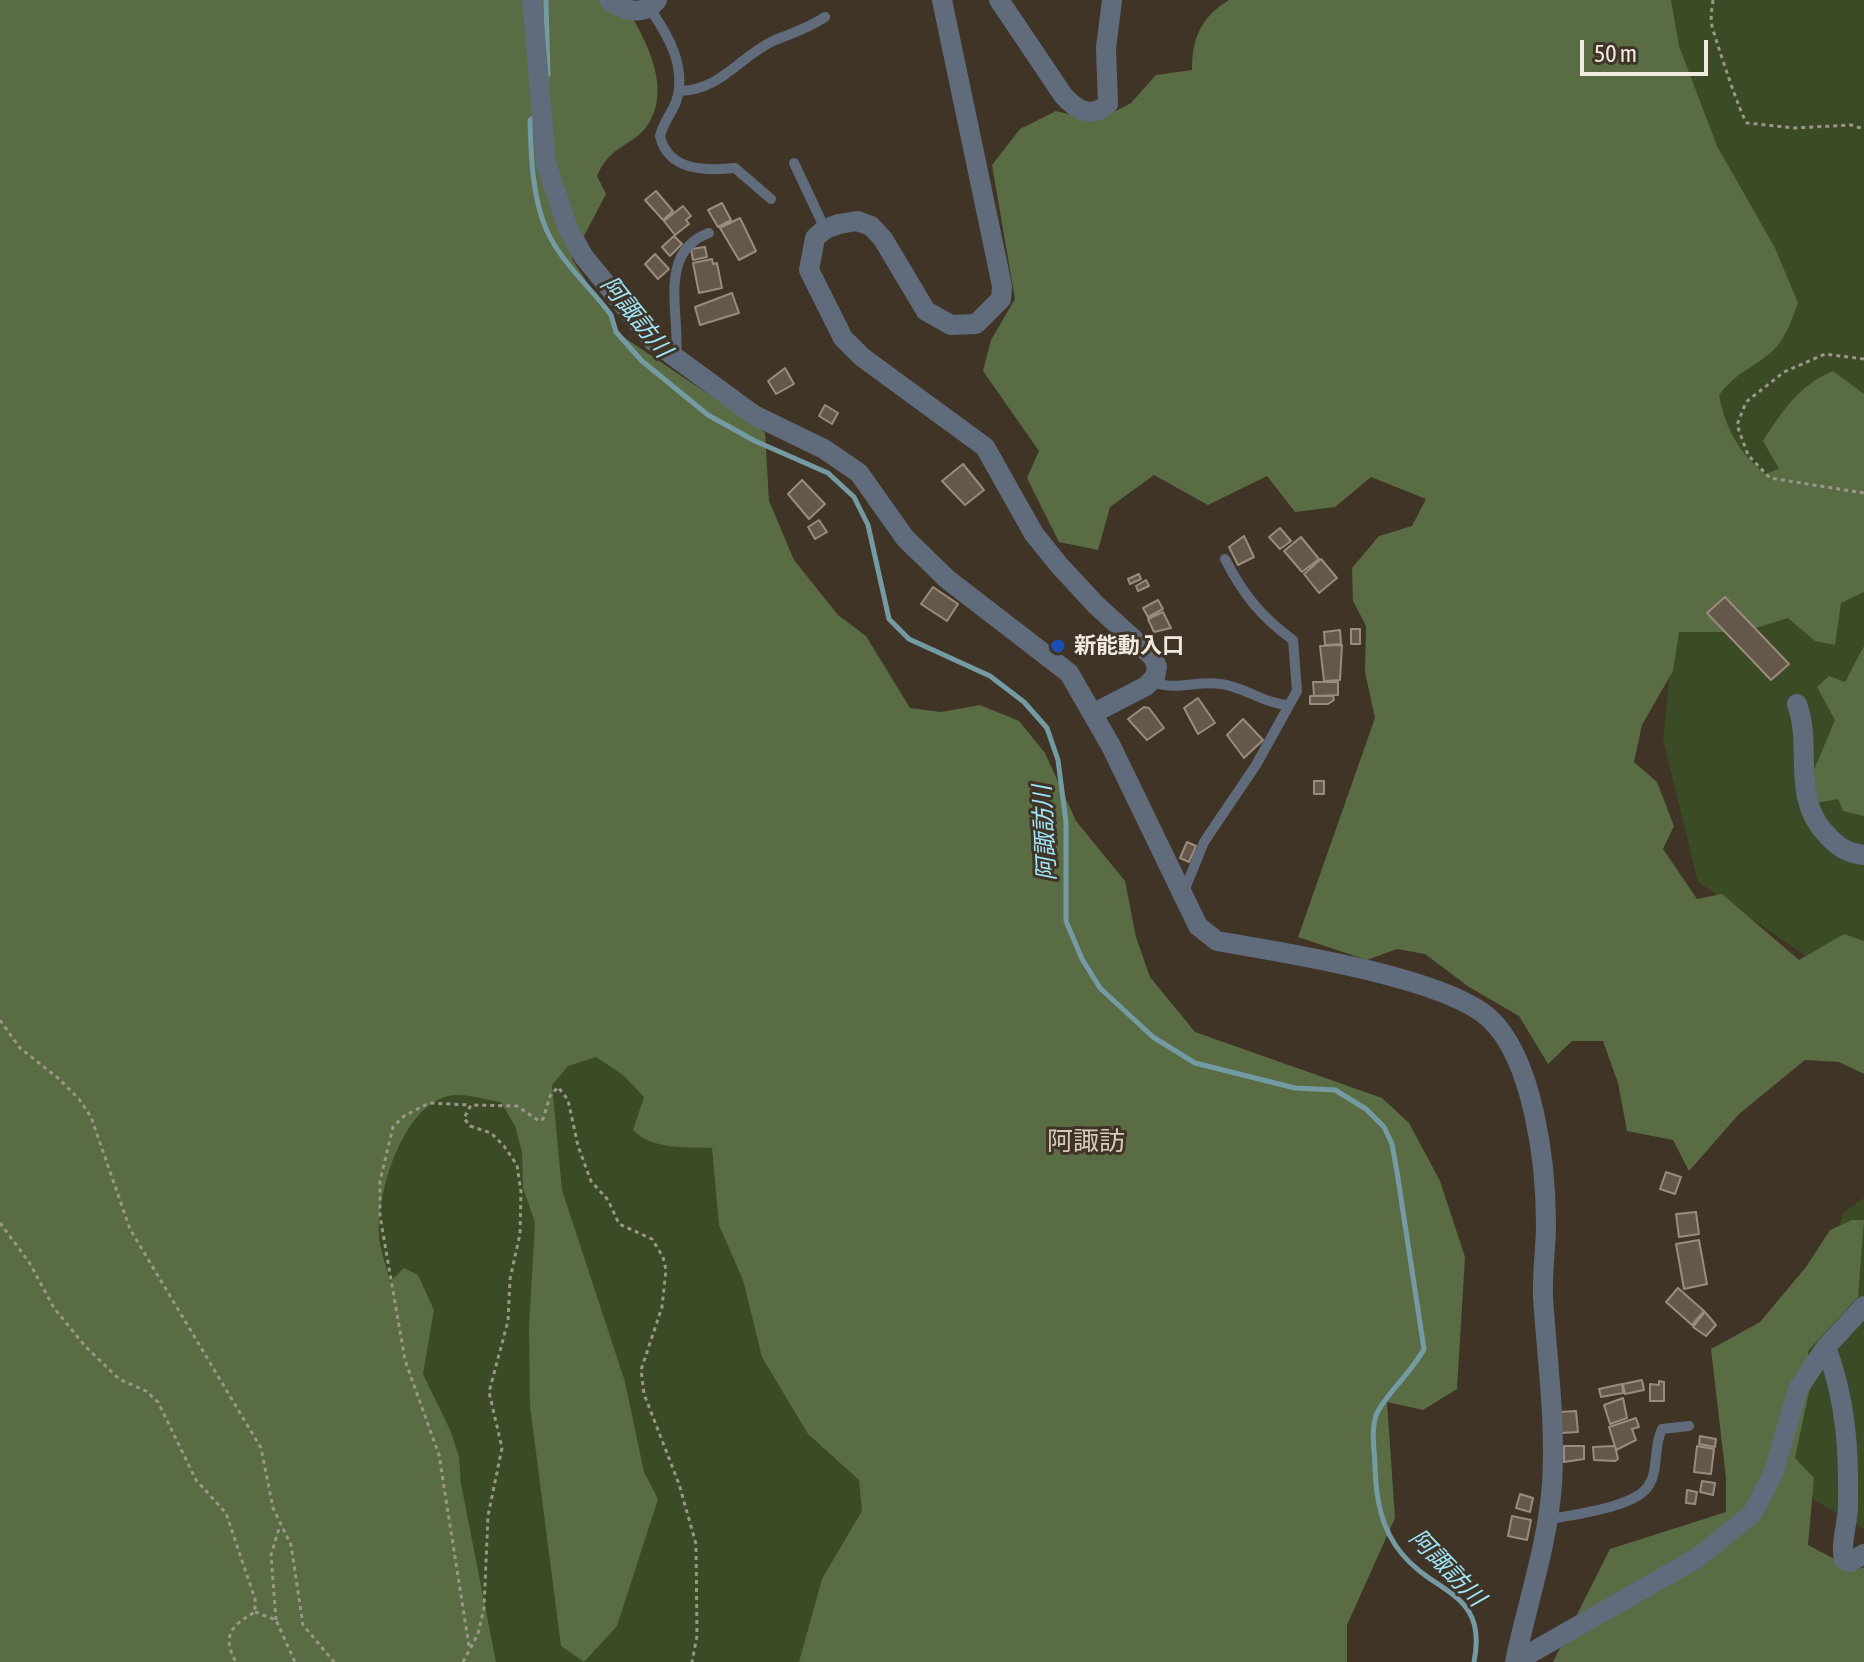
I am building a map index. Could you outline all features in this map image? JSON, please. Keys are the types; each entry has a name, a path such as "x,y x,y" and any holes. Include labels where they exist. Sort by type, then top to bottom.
{"street":[{"path":"532,0 544,150 559,206 573,238 605,286 653,341 676,359 754,415 824,449 859,473 905,538 947,579 1069,673 1094,713 1198,926 1217,941 1387,976 1443,993 1490,1019 1511,1050 1527,1092 1543,1163 1546,1223 1543,1286 1552,1483 1548,1520 1515,1662 1697,1558 1752,1514 1773,1474 1798,1389 1826,1347 1864,1306"},
{"path":"609,0 638,12 654,4"},
{"path":"942,0 1002,286 1001,299 976,324 963,327 937,320 916,298 883,239 871,226 857,221 825,229 815,238 809,270 843,338 862,357 985,447 1043,544 1096,605 1153,657 1157,667 1151,681 1094,713"},
{"path":"999,0 1063,95 1074,107 1084,112 1104,109 1108,104 1106,48 1112,0"},
{"path":"1797,704 1804,723 1804,789 1809,810 1817,825 1835,844 1847,853 1864,855"},
{"path":"1826,1347 1837,1376 1849,1452 1848,1525 1842,1549 1844,1560 1850,1562 1864,1554"}],"lane":[{"path":"654,4 676,55 679,91 660,136 667,154 692,168 735,168 746,173 753,186 771,199"},
{"path":"679,91 694,91 716,83 773,41 803,32 825,17"},
{"path":"794,163 825,229"},
{"path":"676,359 678,340 673,279 695,238 709,233"},
{"path":"1182,896 1204,842 1256,765 1297,691 1293,640 1268,623 1257,610 1242,591 1225,559"},
{"path":"1151,681 1167,688 1220,683 1276,704 1289,705"},
{"path":"1548,1520 1622,1503 1640,1495 1650,1485 1656,1441 1662,1429 1689,1426"}],"path":[{"path":"1713,0 1712,26 1728,66 1737,109 1747,123 1794,128 1851,125 1864,129"},
{"path":"1864,359 1825,354 1784,372 1746,402 1737,425 1748,455 1770,478 1864,493"},
{"path":"0,1020 20,1048 58,1078 89,1113 130,1229 261,1448 270,1497 294,1561 303,1625 334,1662"},
{"path":"469,1646 439,1455 403,1347 380,1216 380,1181 393,1127 404,1116 429,1103 517,1106 539,1121 546,1114 550,1096 558,1087 564,1090 578,1146 591,1181 608,1200 619,1224 652,1239 663,1257 666,1270 662,1307 641,1370 644,1394 679,1484 696,1544 697,1636 692,1662"},
{"path":"463,1662 478,1634 484,1608 488,1516 501,1463 501,1439 489,1392 508,1321 510,1279 520,1234 521,1192 517,1165 504,1146 491,1133 466,1123 464,1118 471,1105"},
{"path":"0,1223 29,1262 54,1308 85,1346 119,1379 146,1391 158,1402 196,1480 226,1513 252,1589 255,1612"},
{"path":"280,1523 271,1555 276,1620 295,1662"},
{"path":"236,1662 229,1647 229,1633 241,1619 255,1612 276,1620"}],"green space":[{"path":"0,0 622,0 652,59 658,92 656,108 643,131 603,165 597,176 606,194 572,259 622,336 765,432 769,501 794,560 838,615 866,636 910,708 941,712 980,705 1019,721 1045,753 1076,821 1125,881 1136,937 1150,977 1195,1032 1382,1098 1409,1123 1440,1181 1465,1257 1457,1389 1423,1410 1387,1402 1395,1518 1347,1625 1347,1662 799,1662 822,1579 862,1511 859,1480 808,1434 762,1357 743,1280 719,1225 712,1148 659,1144 633,1130 644,1097 623,1075 596,1057 568,1066 552,1085 562,1190 625,1382 644,1472 658,1499 617,1626 584,1662 561,1646 530,1406 529,1327 535,1222 523,1188 522,1152 515,1126 501,1102 458,1095 439,1099 423,1111 398,1148 383,1194 379,1240 390,1282 404,1268 418,1275 434,1310 423,1374 451,1432 459,1457 461,1484 496,1662 0,1662"},
{"path":"1229,0 1671,0 1679,46 1717,146 1775,248 1798,303 1787,331 1775,349 1737,376 1719,395 1725,419 1740,448 1765,474 1779,469 1763,441 1801,391 1833,371 1864,394 1864,592 1841,603 1835,645 1815,641 1788,618 1743,632 1679,632 1673,671 1642,725 1634,762 1657,782 1674,826 1663,849 1697,899 1722,894 1799,960 1844,934 1864,941 1864,1074 1839,1062 1805,1060 1739,1114 1689,1171 1673,1140 1627,1131 1618,1083 1603,1041 1572,1041 1548,1064 1519,1016 1469,987 1425,954 1397,949 1367,960 1298,937 1375,718 1365,672 1366,626 1353,601 1352,568 1379,536 1412,526 1426,499 1371,477 1335,507 1295,512 1267,476 1208,505 1154,475 1110,507 1098,550 1059,542 1027,478 1039,451 983,371 991,340 1015,299 992,165 1020,129 1056,111 1097,121 1131,103 1156,75 1192,70 1200,29 1211,14"},
{"path":"1496,0 1864,0 1864,984 1835,976 1698,882 1663,739 1701,378"},
{"path":"1864,646 1864,816 1843,811 1838,799 1816,803 1811,777 1835,720 1817,687 1829,676 1845,682"},
{"path":"0,712 727,1040 1141,1662 0,1662"},
{"path":"1864,1198 1864,1529 1753,1464 1844,1212"},
{"path":"1852,1220 1864,1220 1858,1297 1808,1351 1811,1382 1795,1458 1814,1478 1808,1545 1855,1570 1864,1567 1864,1662 1553,1662 1610,1549 1726,1512 1726,1478 1711,1349 1760,1322 1806,1267 1830,1230"}],"building":[{"path":"656,191 673,211 663,220 645,200"},
{"path":"722,203 731,220 718,227 708,210"},
{"path":"683,206 691,216 686,220 689,224 675,235 664,221"},
{"path":"740,218 756,251 739,260 720,228"},
{"path":"674,236 682,244 670,256 662,247"},
{"path":"705,247 707,257 693,260 691,249"},
{"path":"655,254 669,269 658,279 645,264"},
{"path":"712,259 713,264 717,263 722,288 699,293 693,263"},
{"path":"732,293 739,313 700,325 695,307"},
{"path":"785,368 794,384 776,394 768,381"},
{"path":"825,405 838,413 832,424 819,416"},
{"path":"963,464 984,490 965,505 942,481"},
{"path":"802,480 825,504 809,519 788,494"},
{"path":"819,520 827,532 815,539 808,527"},
{"path":"1280,528 1291,541 1280,549 1269,537"},
{"path":"1244,536 1254,557 1238,565 1229,547"},
{"path":"1301,537 1319,559 1302,572 1284,551"},
{"path":"1321,559 1337,578 1319,593 1304,574"},
{"path":"1139,574 1141,579 1130,584 1128,579"},
{"path":"1146,580 1149,586 1138,591 1136,586"},
{"path":"933,587 958,604 947,621 921,604"},
{"path":"1725,597 1789,664 1771,680 1707,613"},
{"path":"1158,600 1163,609 1148,617 1143,608"},
{"path":"1163,612 1171,628 1154,632 1148,619"},
{"path":"1351,629 1360,629 1360,644 1351,644"},
{"path":"1340,630 1341,644 1325,645 1324,632"},
{"path":"1342,645 1340,680 1324,681 1320,646"},
{"path":"1313,682 1338,682 1338,695 1314,696"},
{"path":"1310,696 1333,696 1334,700 1328,704 1310,704"},
{"path":"1198,698 1215,723 1198,734 1184,708"},
{"path":"1144,707 1149,708 1164,728 1147,740 1128,719"},
{"path":"1243,719 1263,740 1244,758 1227,735"},
{"path":"1314,781 1324,781 1324,794 1314,794"},
{"path":"1187,842 1196,846 1189,862 1180,858"},
{"path":"1666,1172 1681,1177 1675,1194 1660,1189"},
{"path":"1696,1212 1699,1234 1679,1237 1676,1214"},
{"path":"1699,1240 1707,1284 1684,1289 1676,1244"},
{"path":"1678,1288 1704,1311 1692,1325 1666,1302"},
{"path":"1705,1312 1716,1325 1706,1336 1693,1327"},
{"path":"1642,1380 1644,1390 1625,1394 1623,1384"},
{"path":"1659,1381 1664,1382 1664,1401 1650,1401 1650,1384 1659,1385"},
{"path":"1622,1384 1623,1393 1601,1397 1599,1389"},
{"path":"1623,1398 1627,1418 1610,1424 1604,1405"},
{"path":"1576,1411 1578,1432 1561,1433 1560,1412"},
{"path":"1636,1418 1639,1427 1632,1429 1636,1440 1616,1450 1609,1427"},
{"path":"1700,1436 1716,1439 1715,1447 1699,1444"},
{"path":"1564,1446 1584,1446 1584,1459 1564,1462"},
{"path":"1615,1446 1618,1459 1615,1461 1594,1460 1593,1447"},
{"path":"1697,1446 1714,1449 1711,1474 1694,1472"},
{"path":"1702,1481 1715,1483 1713,1495 1700,1492"},
{"path":"1687,1490 1697,1492 1695,1504 1686,1503"},
{"path":"1520,1494 1533,1498 1530,1512 1516,1508"},
{"path":"1512,1516 1531,1520 1527,1540 1508,1536"}],"waterway":[{"name":"阿諏訪川","path":"546,0 548,75"},
{"name":"阿諏訪川","path":"537,115 530,120 531,147 535,191 542,218 560,253 611,315 616,332 642,361 708,415 755,441 828,473 854,497 868,525 889,619 909,639 990,676 1024,702 1047,728 1058,760 1066,822 1066,921 1082,959 1100,988 1153,1037 1195,1063 1295,1088 1335,1090 1366,1109 1384,1127 1392,1144 1424,1349 1377,1413 1373,1440 1378,1502 1384,1524 1402,1554 1466,1608 1473,1621 1476,1639 1474,1662"}],"place":[{"name":"新能動入口","path":"1058,646"}],"district":[{"name":"阿諏訪","path":"1086,1142"}]}
